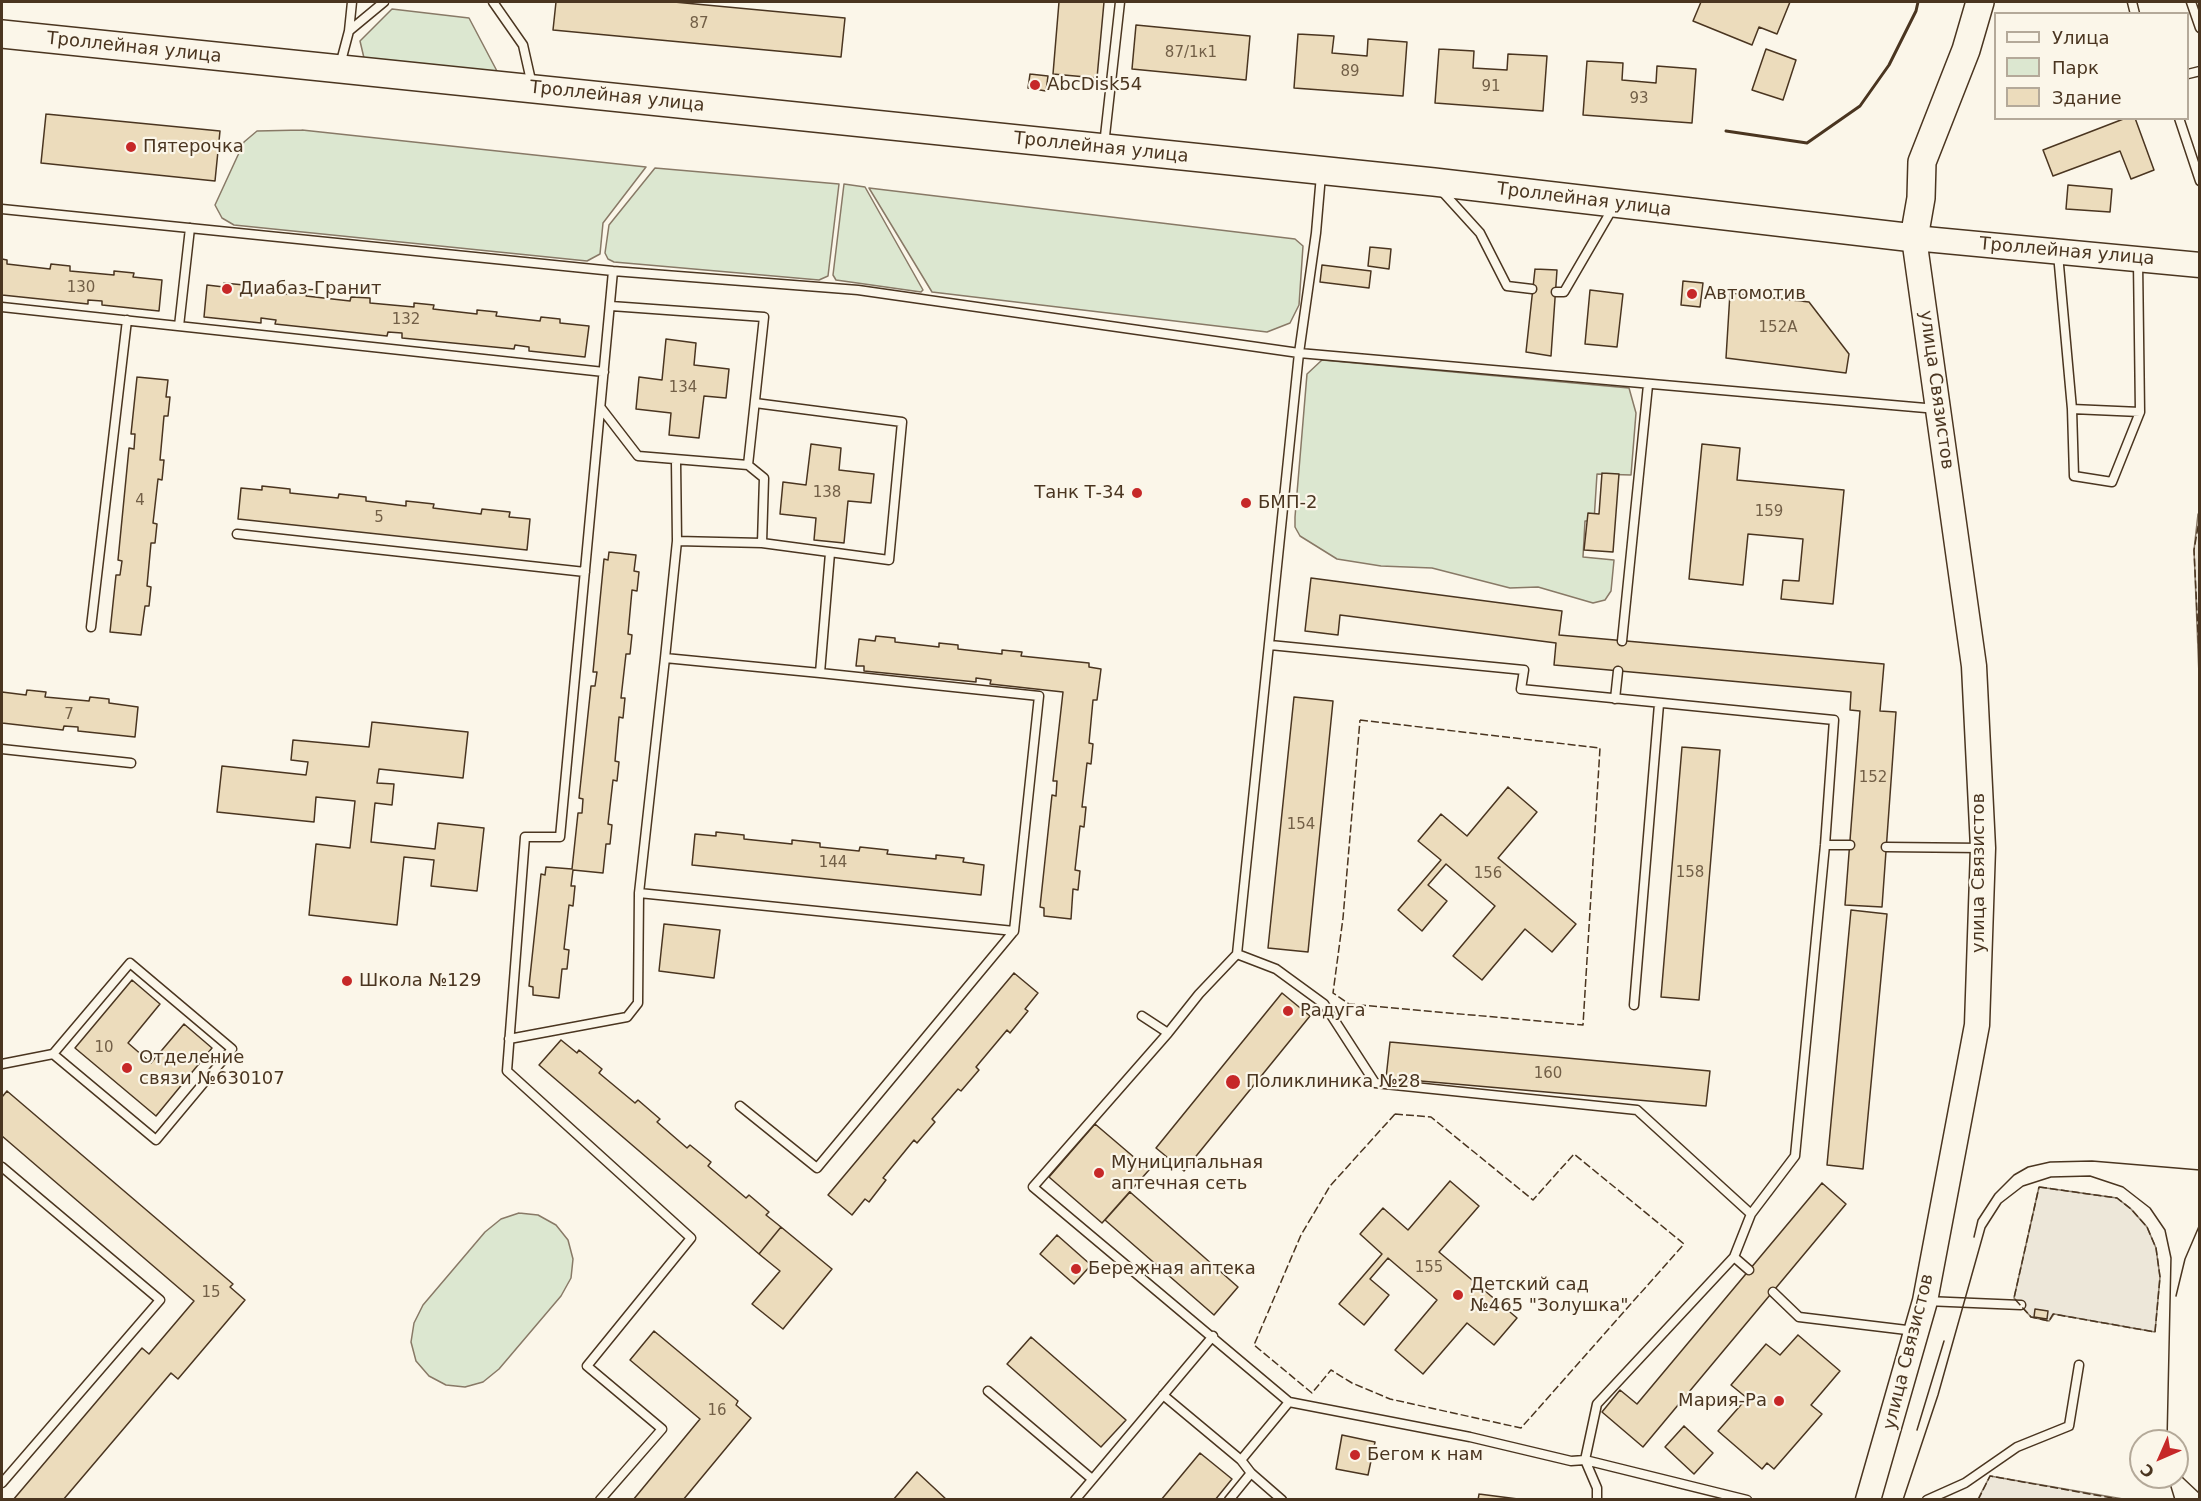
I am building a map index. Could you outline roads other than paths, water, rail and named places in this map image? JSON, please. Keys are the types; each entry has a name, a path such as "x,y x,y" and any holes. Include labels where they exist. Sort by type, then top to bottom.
{"main road":[{"path":"1914,238 1921,198 1922,162 1966,50 1980,2"},
{"name":"Троллейная улица","path":"2,34 1434,182 1914,238 2138,257 2199,265"},
{"name":"улица Связистов","path":"1868,1500 1917,1332 1977,1025 1983,848 1974,666 1940,410 1914,238"}],"lane":[{"path":"339,70 349,31 352,2"},
{"path":"349,31 384,2"},
{"path":"493,2 523,45 533,88"},
{"path":"1104,149 1120,2"},
{"path":"2191,2 2199,28"},
{"path":"2180,120 2199,182"},
{"path":"1322,172 1299,353 1237,954 1199,994 1168,1033 1033,1187 1213,1336 1288,1402 1470,1437 1571,1461 1585,1460 1747,1500"},
{"path":"1434,182 1480,233 1507,286 1532,289"},
{"path":"1556,291 1564,292 1616,204"},
{"path":"2,209 613,272 858,290 1299,353 1940,410"},
{"path":"179,326 190,228"},
{"path":"2058,250 2072,409 2073,476 2112,482 2140,412 2138,257"},
{"path":"600,1500 662,1429 587,1366 691,1238 507,1071 525,837 560,837 613,272"},
{"path":"611,306 764,317 748,465"},
{"path":"2,307 604,372"},
{"path":"91,627 127,320"},
{"path":"1622,641 1648,385"},
{"path":"677,541 762,543 889,560 902,422 755,403"},
{"path":"601,408 638,456 676,461 748,465 764,478 762,543"},
{"path":"2072,409 2140,412"},
{"path":"509,1039 627,1017 638,1004 639,893 677,541 676,461"},
{"path":"237,534 585,572"},
{"path":"820,673 830,553"},
{"path":"1270,645 1524,670 1521,690 1834,720 1825,845 1795,1156 1751,1214 1734,1257 1597,1404 1585,1460 1597,1488 1597,1500"},
{"path":"665,658 1039,696 1014,931 817,1168 740,1106"},
{"path":"1615,699 1618,671"},
{"path":"1634,1005 1659,704"},
{"path":"2,749 131,763"},
{"path":"1825,845 1850,845"},
{"path":"1886,847 1983,848"},
{"path":"639,893 1014,931"},
{"path":"1237,954 1275,969 1324,1004 1375,1083 1637,1110 1751,1214"},
{"path":"2,1064 53,1054 130,963 232,1049 156,1140 53,1054"},
{"path":"1142,1016 1168,1033"},
{"path":"2,1167 160,1300 2,1483"},
{"path":"1734,1257 1749,1270"},
{"path":"1773,1292 1799,1317 1917,1332"},
{"path":"1924,1301 2021,1305"},
{"path":"1075,1500 1213,1336"},
{"path":"1927,1500 1965,1483 2017,1447 2068,1426 2079,1365"},
{"path":"988,1391 1092,1479"},
{"path":"1163,1395 1241,1460 1251,1473 1281,1499"},
{"path":"1241,1460 1288,1402"},
{"path":"1229,1500 1251,1473"}],"tram line":[{"path":"1974,1237 1978,1220 1995,1194 2014,1175 2028,1167 2050,1162 2092,1161 2200,1170"},
{"path":"1903,1500 1938,1395 1985,1228 2001,1203 2023,1186 2051,1177 2090,1176 2123,1187 2150,1208 2165,1230 2171,1258 2167,1429"},
{"path":"2176,1296 2185,1259 2200,1224"},
{"path":"1917,1430 1944,1341"},
{"path":"2189,1484 2200,1494"},
{"path":"2172,1489 2175,1500"}],"place":[{"name":"AbcDisk54","path":"1035,85"},
{"name":"Пятерочка","path":"131,147"},
{"name":"Диабаз-Гранит","path":"227,289"},
{"name":"Автомотив","path":"1692,294"},
{"name":"Танк Т-34","path":"1137,493"},
{"name":"БМП-2","path":"1246,503"},
{"name":"Школа №129","path":"347,981"},
{"name":"Радуга","path":"1288,1011"},
{"name":"Отделение связи №630107","path":"127,1068"},
{"name":"Поликлиника №28","path":"1233,1082"},
{"name":"Муниципальная аптечная сеть","path":"1099,1173"},
{"name":"Бережная аптека","path":"1076,1269"},
{"name":"Детский сад №465 \"Золушка\"","path":"1458,1295"},
{"name":"Мария-Ра","path":"1779,1401"},
{"name":"Бегом к нам","path":"1355,1455"}]}
